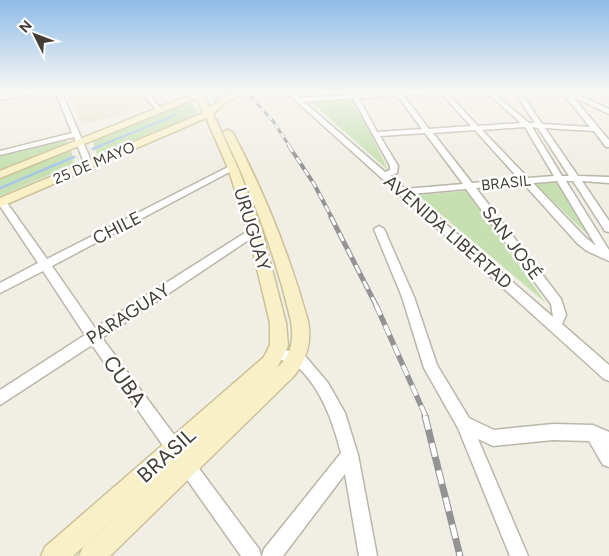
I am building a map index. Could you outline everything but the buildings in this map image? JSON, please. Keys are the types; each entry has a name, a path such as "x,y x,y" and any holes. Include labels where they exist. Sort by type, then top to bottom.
{"street":[{"path":"0,153 83,149 69,117"},
{"name":"25 DE MAYO","path":"1,203 83,149 145,117"},
{"name":"25 DE MAYO","path":"0,175 191,117"},
{"name":"URUGUAY","path":"213,117 234,168 255,230 278,323 279,346 287,356 302,342 299,322 272,232 249,172 215,117"},
{"name":"AVENIDA LIBERTAD","path":"319,117 609,374"},
{"path":"365,117 394,166 394,171 384,176"},
{"name":"SAN JOSÉ","path":"416,117 557,302 560,315 555,326"},
{"path":"466,117 581,240 591,248 608,256"},
{"path":"517,117 527,126 608,256"},
{"path":"534,117 609,229"},
{"path":"586,117 609,145"},
{"path":"374,134 527,126 595,128"},
{"name":"CHILE","path":"0,288 234,168"},
{"name":"BRASIL","path":"403,192 574,177 609,180"},
{"name":"CUBA","path":"1,203 173,449 252,556"},
{"path":"379,229 408,297 431,368 464,423 519,556"},
{"name":"PARAGUAY","path":"0,398 255,230"},
{"path":"92,556 288,370 287,356 301,361 322,388 340,418 350,455 368,556"},
{"name":"BRASIL","path":"54,556 270,363 287,356"},
{"path":"464,423 493,438 554,432 593,434 609,440"},
{"path":"593,434 609,459"},
{"path":"270,556 350,455"}],"shaded area":[{"path":"78,117 113,117 82,125"}],"green space":[{"path":"152,117 191,117 97,155 93,142"},
{"path":"328,117 363,117 388,170"},
{"path":"65,139 67,144 0,170 0,156"},
{"path":"71,150 74,164 0,196 0,179"},
{"path":"558,182 593,240 535,184"},
{"path":"466,191 546,303 418,195"}],"waterway":[{"path":"97,147 171,117"},
{"path":"93,149 100,146"},
{"path":"0,188 74,157"}],"railway":[{"path":"269,117 290,147"},
{"path":"289,146 314,184 332,218"},
{"path":"331,217 376,305"},
{"path":"376,305 426,417"},
{"path":"425,416 460,556"}]}
